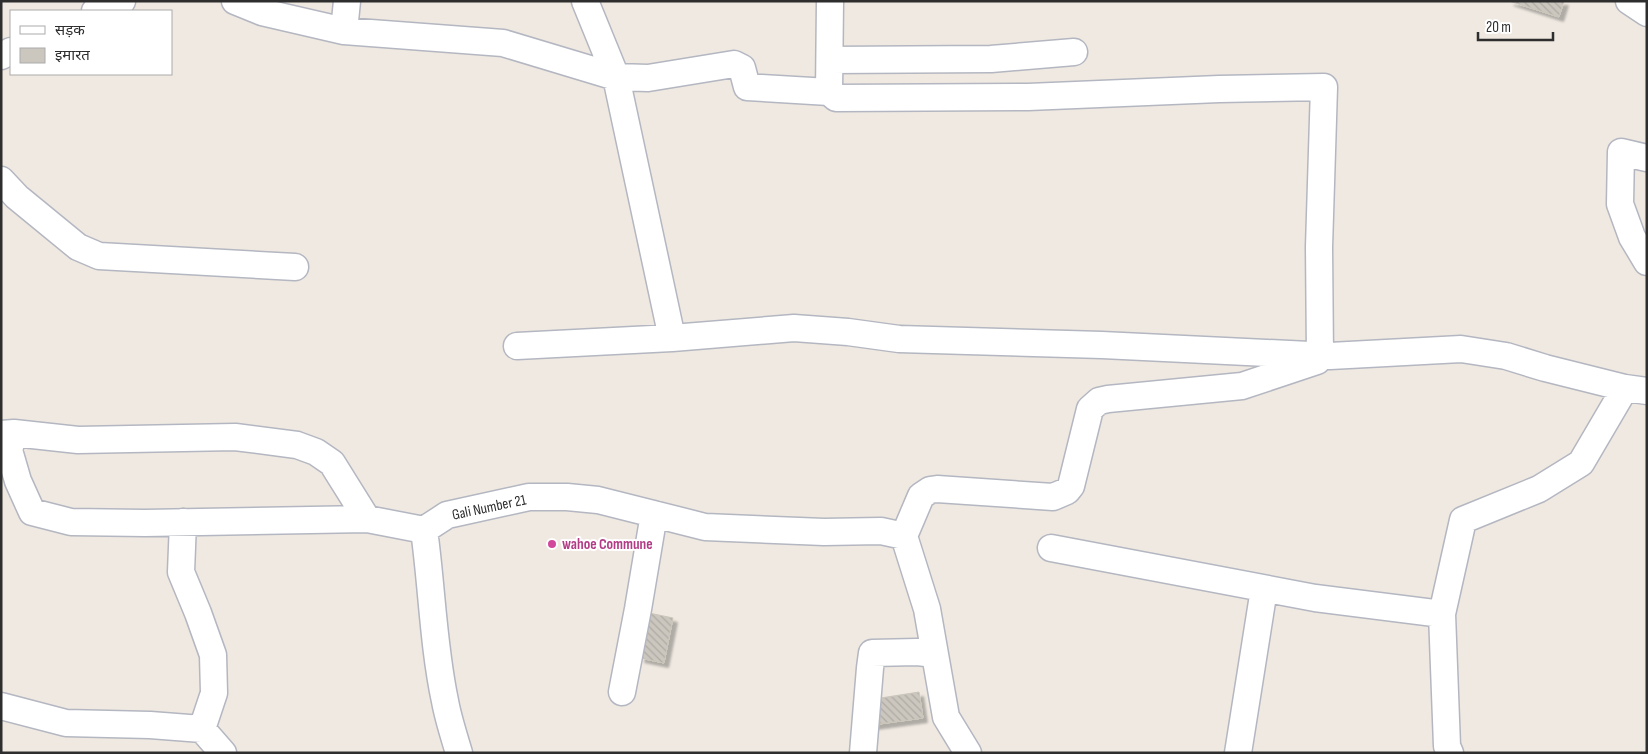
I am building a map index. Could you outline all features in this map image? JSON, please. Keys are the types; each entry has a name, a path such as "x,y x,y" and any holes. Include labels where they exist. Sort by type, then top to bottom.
{"street":[{"path":"98,10 122,1"},
{"path":"235,1 262,12 344,31 503,43 616,77 648,78 734,64 742,68 747,87 829,92 836,98 1018,97 1324,87 1319,247 1325,356"},
{"path":"344,31 347,1"},
{"path":"585,1 616,77 672,338"},
{"path":"829,92 830,1"},
{"path":"1630,1 1647,13"},
{"path":"830,60 991,59 1074,52"},
{"path":"1647,158 1621,152 1620,204 1632,237 1647,262"},
{"path":"1,180 17,197 78,247 99,256 296,267"},
{"path":"517,346 672,338 794,328 848,332 899,339 1102,345 1325,356 1461,349 1506,356 1545,368 1636,389 1581,463 1539,489 1463,520 1442,614 1447,746 1450,753"},
{"path":"968,753 946,717 927,608 904,536 921,496 930,490 937,489 1053,497 1066,491 1071,486 1090,409 1099,401 1242,386 1325,356"},
{"path":"367,519 332,463 316,452 297,445 235,437 78,440 5,428 18,481 32,512 71,522 145,523 367,519 424,530 436,646 444,701 459,753"},
{"name":"Gali Number 21","path":"424,530 447,515 529,497 567,497 598,500 705,527 824,532 881,531 904,536"},
{"path":"622,692 654,514"},
{"path":"183,522 181,572 213,655 214,693 202,729"},
{"path":"1051,548 1316,598 1442,614"},
{"path":"1238,753 1264,589"},
{"path":"864,753 872,653 917,652 935,654"},
{"path":"1,706 66,723 150,725 202,729 222,753"}],"building":[{"path":"1509,1 1564,1 1559,17"},
{"path":"649,613 673,618 664,663 640,658"},
{"path":"919,692 923,718 872,725 868,700"}],"place":[{"name":"wahoe Commune","path":"552,544"}]}
